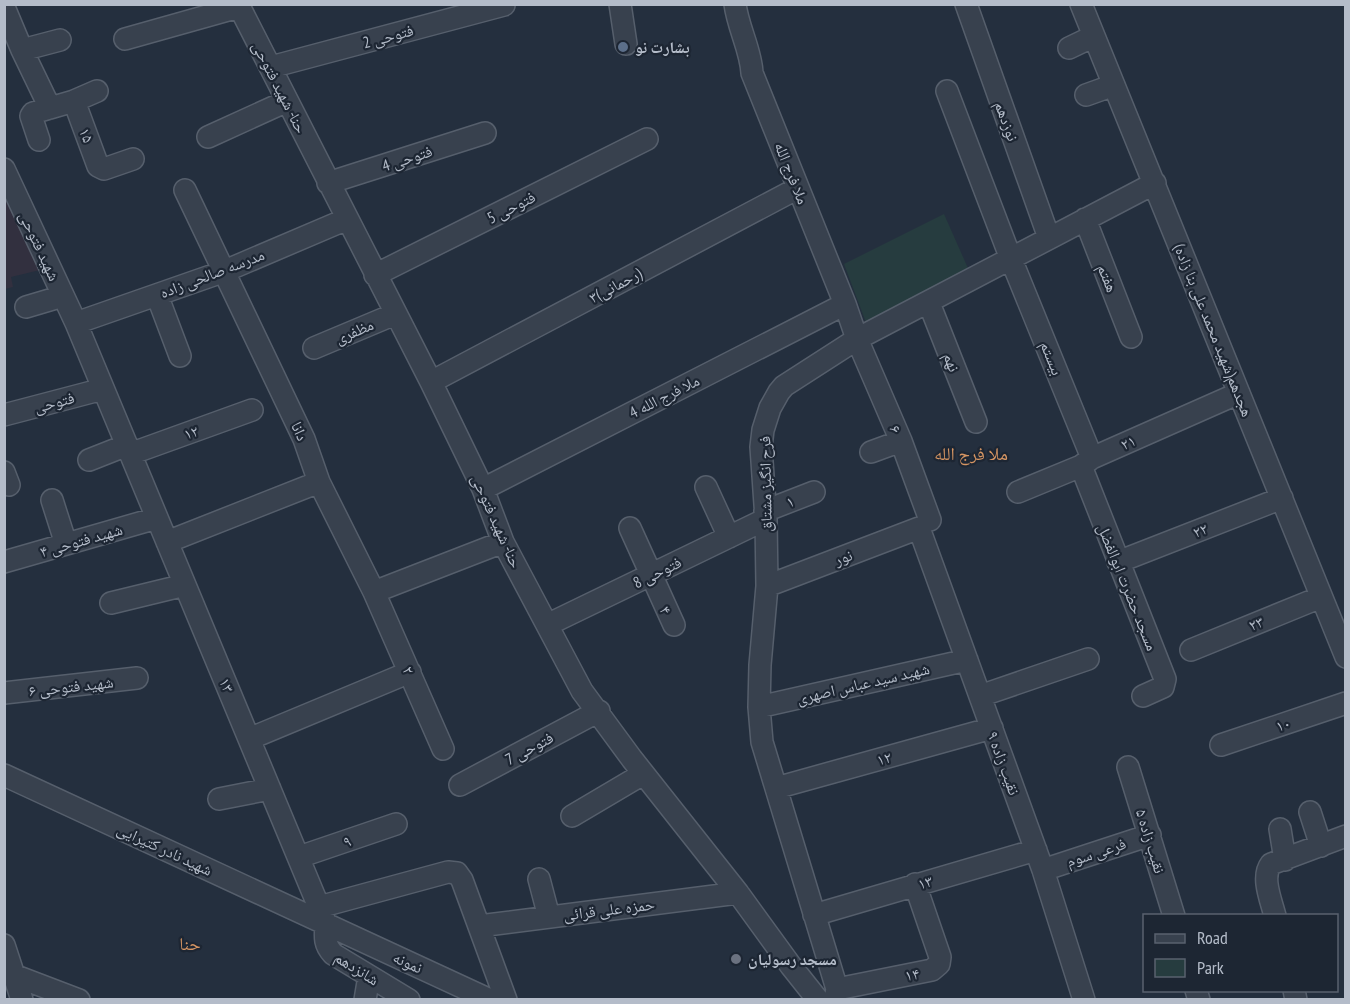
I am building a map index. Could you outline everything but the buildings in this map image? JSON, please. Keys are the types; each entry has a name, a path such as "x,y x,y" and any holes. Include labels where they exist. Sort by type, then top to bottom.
{"street":[{"path":"620,4 626,44"},
{"name":"ملا فرج الله","path":"735,4 737,21 752,65 752,73 857,339"},
{"name":"نوزدهم","path":"966,4 1049,238"},
{"name":"هجدهم(شهید محمد علی بنا زاده)","path":"1081,4 1346,657"},
{"name":"فتوحی 2","path":"271,67 504,5"},
{"path":"125,39 238,6"},
{"name":"حنا- شهید فتوحی","path":"238,6 431,382 483,489 503,542 582,691 738,893 790,966 818,999"},
{"path":"4,8 50,108"},
{"path":"1069,48 1094,36"},
{"path":"22,50 60,40"},
{"path":"1086,95 1114,85"},
{"path":"39,140 31,116 33,113 74,101 97,91"},
{"name":"بیستم","path":"947,91 1087,462"},
{"name":"۱۵","path":"74,101 101,169 133,159"},
{"path":"208,137 287,101"},
{"name":"فتوحی 4","path":"328,183 485,133"},
{"name":"فتوحی 5","path":"375,275 647,139"},
{"name":"شهید فتوحی","path":"4,169 76,322"},
{"name":"فرح انگیز مشتاق","path":"836,994 764,749 759,707 767,586 766,515 761,447 763,430 770,408 784,386 857,339 1155,183"},
{"name":"۳(رحمانی)","path":"431,382 798,188"},
{"name":"دانا","path":"185,190 304,439 319,482 374,592"},
{"name":"مدرسه صالحی زاده","path":"76,322 225,271 347,219"},
{"name":"هفتم","path":"1085,219 1131,337"},
{"path":"157,295 180,356"},
{"path":"26,308 63,296"},
{"name":"نهم","path":"929,303 976,422"},
{"name":"4 ملا فرج الله","path":"483,489 845,304"},
{"name":"مظفری","path":"314,348 395,314"},
{"name":"۱۳","path":"76,322 323,915"},
{"name":"۶","path":"857,339 901,441 924,524"},
{"name":"فتوحی","path":"4,415 103,388"},
{"name":"۲۱","path":"1018,492 1239,393"},
{"name":"۱۲","path":"129,450 252,410"},
{"path":"872,452 901,441"},
{"path":"89,460 129,450"},
{"name":"مسجد حضرت ابوالفضل","path":"1087,462 1118,562 1165,683 1163,687 1143,696"},
{"path":"167,542 319,482"},
{"path":"706,487 729,537"},
{"name":"۱","path":"766,515 814,492"},
{"name":"۲۲","path":"1118,562 1282,498"},
{"path":"52,500 66,544"},
{"name":"فتوحی 8","path":"547,625 729,537 766,515"},
{"name":"شهید فتوحی ۴","path":"4,562 157,518"},
{"name":"نور","path":"767,586 924,524"},
{"name":"نقیب زاده ۹","path":"924,524 967,660 1040,860 1084,999"},
{"name":"۴","path":"630,528 674,625"},
{"path":"374,592 503,542"},
{"path":"111,603 185,585"},
{"name":"۲","path":"374,592 443,748"},
{"name":"۲۳","path":"1191,650 1321,597"},
{"path":"980,696 1088,659"},
{"name":"شهید سید عباس اصهری","path":"759,707 967,660"},
{"path":"249,739 410,672"},
{"name":"شهید فتوحی ۶","path":"4,693 137,678"},
{"name":"۱۰","path":"1221,745 1346,704"},
{"name":"فتوحی 7","path":"460,785 599,711"},
{"name":"۱۲","path":"776,788 992,728"},
{"name":"نقیب زاده ۵","path":"1128,767 1174,914"},
{"path":"573,816 644,774"},
{"name":"شهید نادر کتیرایی","path":"4,775 323,915"},
{"path":"219,799 270,789"},
{"path":"1310,812 1321,846"},
{"name":"۹","path":"299,858 396,824"},
{"path":"1280,829 1286,860"},
{"name":"فرعی سوم","path":"1040,860 1150,835"},
{"path":"1275,914 1267,870 1271,864 1346,836"},
{"name":"۱۳","path":"814,915 915,884 1040,860"},
{"path":"323,915 448,872 457,873 462,879 506,999"},
{"path":"539,879 549,917"},
{"name":"۱۴","path":"836,994 932,970 939,964 940,957 915,884"},
{"name":"حمزه علی قرائی","path":"479,926 738,893"},
{"name":"شانزدهم","path":"323,915 325,943 333,954 410,999"},
{"name":"نمونه","path":"323,915 467,995 490,999"},
{"path":"4,945 22,999"},
{"path":"16,976 79,999"},
{"path":"365,999 369,976"}],"shaded area":[{"path":"4,190 40,270 11,277 13,287 5,289"}],"green space":[{"path":"944,214 971,275 868,328 844,264"}],"place":[{"name":"بشارت نو","path":"623,47"},
{"name":"مسجد رسولیان","path":"736,959"}],"district":[{"name":"ملا فرج الله","path":"971,454"},
{"name":"حنا","path":"190,944"}]}
